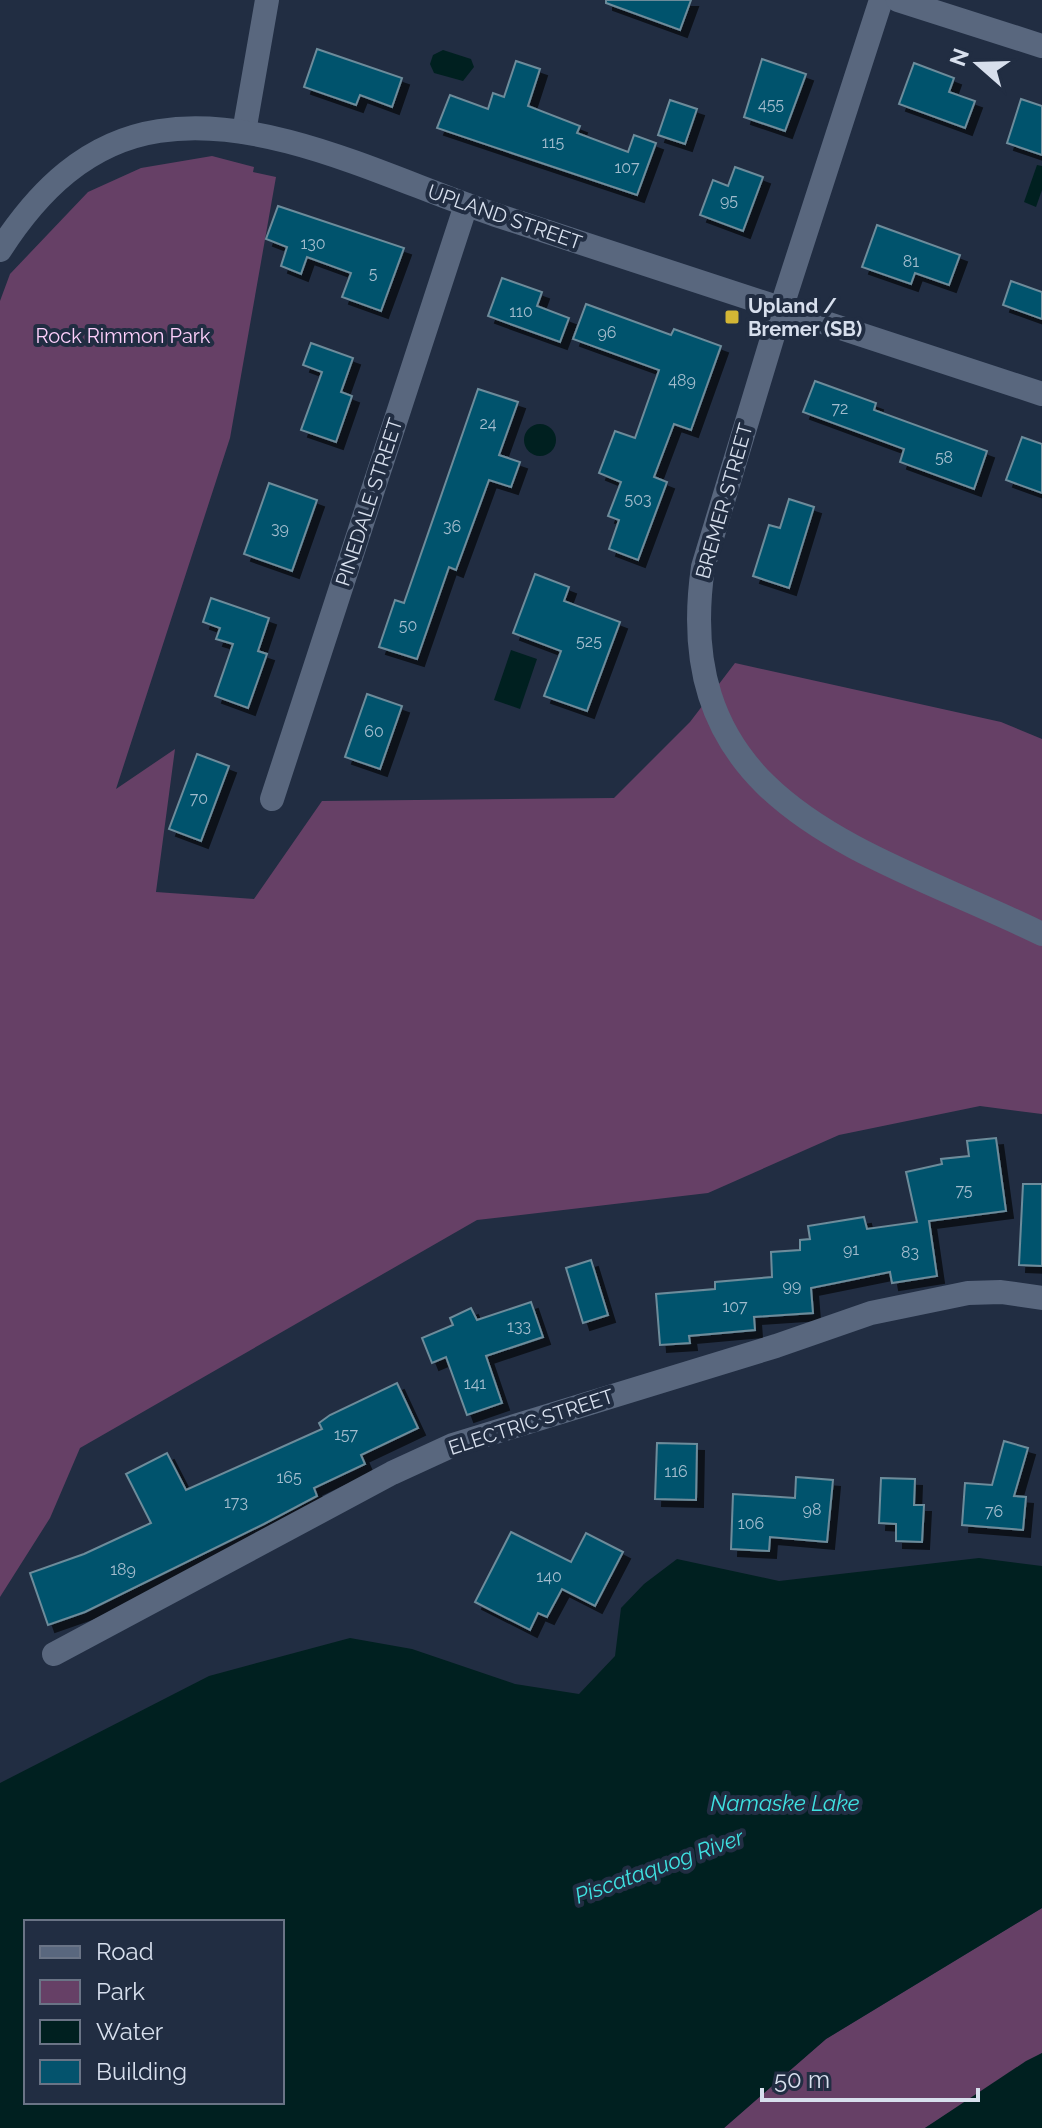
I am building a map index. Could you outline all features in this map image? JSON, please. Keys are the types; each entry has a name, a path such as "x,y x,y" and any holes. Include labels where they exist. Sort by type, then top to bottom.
{"street":[{"path":"244,132 267,0"},
{"name":"BREMER STREET","path":"881,0 781,309 703,567 698,633 710,699 743,761 789,809 875,857 1042,934"},
{"path":"898,0 1042,46"},
{"name":"UPLAND STREET","path":"0,250 37,199 92,152 126,137 161,130 197,128 244,132 302,146 466,205 1042,394"},
{"name":"PINEDALE STREET","path":"272,799 466,205"},
{"name":"ELECTRIC STREET","path":"54,1654 392,1473 453,1445 884,1309 968,1293 1001,1292 1042,1298"}],"green space":[{"name":"Rock Rimmon Park","path":"212,156 254,167 253,172 276,177 230,438 116,789 175,749 156,892 254,899 322,801 614,798 690,722 735,663 1001,722 1042,739 1042,1114 980,1106 839,1135 708,1193 477,1220 80,1448 50,1518 0,1597 0,301 10,274 88,192 141,168"},
{"path":"1042,1908 1042,2053 925,2128 724,2128 826,2039"}],"water":[{"path":"443,50 471,59 474,67 463,81 434,73 430,64 433,55"},
{"path":"1037,165 1042,166 1042,190 1036,207 1024,202"},
{"path":"540,424 551,429 556,440 551,451 540,456 529,451 524,440 529,429"},
{"path":"511,650 537,659 520,709 494,700"},
{"name":"Namaske Lake","path":"979,1558 1042,1566 1042,1908 826,2039 724,2128 0,2128 0,1783 209,1676 350,1638 412,1649 515,1684 579,1694 615,1656 621,1608 644,1584 677,1559 779,1581"},
{"path":"1042,2053 1042,2128 925,2128 1026,2061"}],"building":[{"path":"606,0 691,0 680,30 606,3"},
{"path":"317,49 402,78 392,107 360,95 356,105 304,87"},
{"path":"762,59 806,74 785,131 744,117"},
{"path":"516,61 540,69 528,106 580,126 577,133 628,152 634,135 656,143 637,195 437,128 450,95 488,109 493,93 504,97"},
{"path":"914,63 954,78 949,92 975,101 965,128 899,104"},
{"path":"1021,99 1042,106 1042,155 1007,143"},
{"path":"670,100 697,109 685,144 658,135"},
{"path":"735,167 763,177 743,231 700,215 713,180 728,186"},
{"path":"278,206 404,248 381,311 342,297 351,273 307,257 301,274 281,266 287,247 266,239"},
{"path":"877,225 960,255 949,285 915,273 911,284 862,267"},
{"path":"502,278 542,292 537,306 569,318 560,342 488,316"},
{"path":"1011,281 1042,292 1042,319 1003,305"},
{"path":"586,304 671,335 674,329 721,346 691,430 674,424 654,477 667,482 638,560 609,549 619,520 608,516 621,482 599,473 615,431 635,438 659,370 573,339"},
{"path":"311,343 353,358 341,392 352,396 336,442 301,430 322,372 303,365"},
{"path":"815,381 876,403 874,410 987,451 974,489 900,462 904,449 803,412"},
{"path":"478,389 518,402 499,455 520,462 511,487 489,480 456,570 449,567 417,659 379,647 395,600 404,603"},
{"path":"1022,437 1042,444 1042,493 1006,480"},
{"path":"269,483 317,500 292,571 244,554"},
{"path":"789,499 814,507 789,588 753,576 769,525 780,528"},
{"path":"535,574 569,587 564,601 620,622 587,711 544,696 561,651 513,633"},
{"path":"211,598 269,618 258,651 267,654 248,708 215,696 233,644 216,639 220,628 203,622"},
{"path":"367,694 402,706 380,769 345,757"},
{"path":"197,754 229,766 201,841 169,829"},
{"path":"996,1138 1006,1211 929,1221 937,1276 892,1283 890,1272 811,1288 813,1313 754,1317 755,1330 689,1336 690,1343 660,1345 656,1294 715,1289 715,1282 772,1277 771,1252 800,1250 800,1240 810,1239 808,1226 864,1217 867,1229 917,1222 906,1172 942,1164 941,1159 969,1156 967,1141"},
{"path":"1023,1184 1042,1184 1042,1266 1019,1265"},
{"path":"591,1260 608,1315 583,1323 566,1268"},
{"path":"531,1302 543,1337 486,1356 502,1403 467,1415 446,1357 432,1363 422,1338 453,1325 450,1318 471,1308 477,1320"},
{"path":"397,1383 418,1428 361,1455 365,1464 314,1488 317,1496 85,1612 48,1625 30,1573 84,1554 151,1523 126,1474 167,1453 186,1490 322,1429 319,1423 330,1415"},
{"path":"1004,1441 1028,1448 1014,1496 1026,1497 1023,1530 962,1525 965,1483 992,1485"},
{"path":"657,1443 697,1444 696,1500 655,1499"},
{"path":"796,1477 833,1480 827,1542 770,1537 769,1551 731,1549 733,1494 795,1498"},
{"path":"881,1478 915,1479 914,1505 924,1505 922,1542 896,1541 896,1524 879,1523"},
{"path":"511,1532 571,1562 586,1533 623,1552 595,1606 562,1589 547,1617 538,1613 530,1630 475,1602"}],"place":[{"name":"Upland / Bremer (SB)","path":"732,317"}],"water label":[{"name":"Piscataquog River","path":"659,1866"}]}
